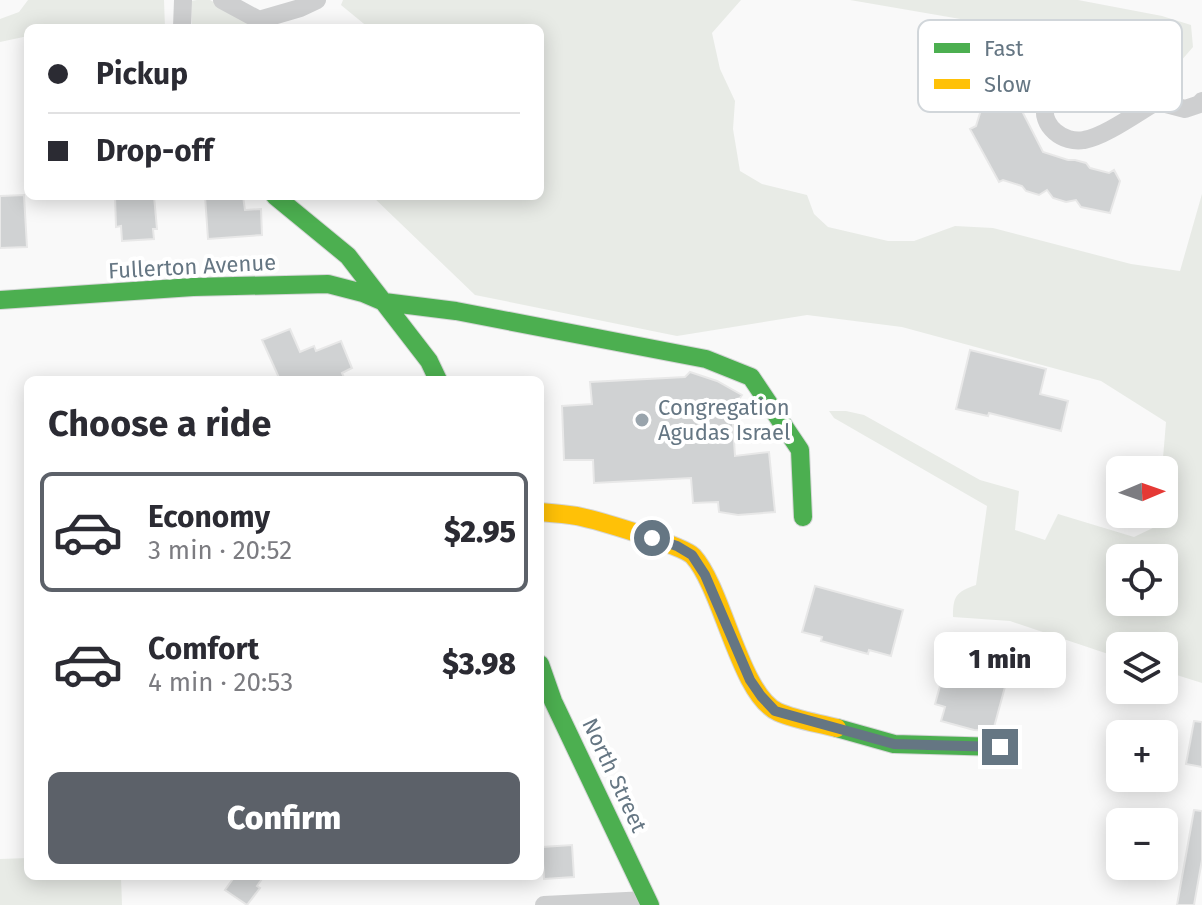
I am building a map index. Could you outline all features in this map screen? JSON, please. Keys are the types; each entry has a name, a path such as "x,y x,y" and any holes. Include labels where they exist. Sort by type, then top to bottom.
{"street":[{"path":"182,24 183,0"},
{"path":"222,0 259,20 317,0"},
{"path":"1182,108 1202,101"},
{"path":"1046,112 1046,119 1059,136 1070,141 1095,137 1139,112"},
{"path":"280,200 348,256 429,361 436,376"},
{"name":"Fullerton Avenue","path":"0,300 193,287 328,284 384,302 456,311 706,359 751,377 800,450 803,517"},
{"path":"544,512 577,516 677,546 692,555 705,575 750,680 775,711 894,744 1000,747"},
{"name":"North Street","path":"544,675 553,701 649,902"},
{"path":"544,905 649,902"}],"shaded area":[{"path":"28,0 164,0 165,24 24,24 24,37 0,42 0,19 19,12"},
{"path":"210,0 254,24 192,24 191,1"},
{"path":"343,0 741,0 712,33 720,69 735,101 733,129 740,171 762,184 807,195 814,214 828,227 888,241 914,241 955,226 993,228 1131,264 1180,271 1202,194 1202,683 1178,675 1178,632 1106,632 1106,653 1010,621 953,617 957,596 976,585 987,506 834,418 829,411 864,415 980,480 1019,491 1015,530 1045,540 1058,514 1134,537 1153,528 1178,528 1178,456 1163,456 1166,422 1101,381 902,327 807,315 677,336 475,295 376,200 544,200 544,24 364,24 341,5"},
{"path":"850,0 1078,0 1175,20 966,20"},
{"path":"1182,22 1191,25 1193,47 1182,60"},
{"path":"24,858 24,880 121,880 122,905 0,905 0,859"}],"building":[{"path":"1023,112 1043,152 1086,163 1090,168 1109,173 1114,170 1120,181 1110,213 1081,207 1076,200 1066,202 1053,198 1047,190 1039,195 1026,191 1022,186 1003,180 999,182 970,129 976,126 980,113"},
{"path":"24,195 27,247 0,248 0,196"},
{"path":"115,200 154,200 157,229 153,229 154,239 122,241 121,226 116,227"},
{"path":"205,200 244,200 245,210 261,209 262,235 208,239"},
{"path":"290,329 300,352 314,346 316,351 341,341 352,368 342,373 343,376 278,376 262,340"},
{"path":"970,350 1046,369 1040,394 1068,401 1061,431 989,413 988,416 956,409"},
{"path":"690,372 717,381 742,395 732,409 735,456 769,452 775,512 738,515 719,512 718,502 693,503 691,478 594,483 593,460 564,460 562,406 592,404 590,382 685,377"},
{"path":"815,586 903,610 891,656 869,650 868,654 821,641 822,637 802,632"},
{"path":"964,636 1015,650 993,731 974,730 941,721 945,707 935,704 945,668 954,671"},
{"path":"1194,721 1202,722 1202,767 1186,764"},
{"path":"1194,810 1202,811 1202,860 1194,905 1177,905"},
{"path":"572,845 574,877 544,879 544,847"},
{"path":"232,880 261,880 257,886 260,888 247,905 225,890"}],"traffic: fast":[{"path":"280,200 348,256 429,361 436,376"},
{"path":"0,300 193,287 328,284 384,302 456,311 706,359 751,377 800,450 803,517"},
{"path":"544,675 553,701 650,905"},
{"path":"837,728 894,744 1000,747"}],"traffic: slow":[{"path":"544,512 602,522 693,556 714,592 742,664 765,702 785,715 837,728"}],"place":[{"name":"Congregation Agudas Israel","path":"642,420"}],"route":[{"path":"652,538 677,546 692,555 705,575 750,680 775,711 894,744 1000,747"}]}
